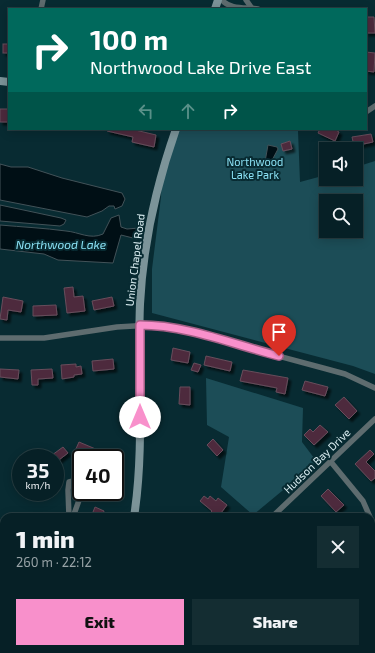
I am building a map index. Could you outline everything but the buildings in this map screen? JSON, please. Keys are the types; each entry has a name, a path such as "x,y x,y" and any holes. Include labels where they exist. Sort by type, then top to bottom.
{"street":[{"path":"222,0 224,3 239,8"},
{"path":"246,0 250,7"},
{"path":"246,8 254,8"},
{"name":"Union Chapel Road","path":"134,513 140,461 140,325 143,274 148,228 158,184 176,130"},
{"path":"0,338 44,338 140,325 151,325 185,331 345,374 375,388"},
{"name":"Hudson Bay Drive","path":"276,513 375,419"},
{"path":"331,462 363,501 369,513"},
{"path":"69,513 68,490 69,482 72,481"},
{"path":"74,513 78,501"}],"green space":[{"name":"Northwood Lake Park","path":"179,130 296,130 298,131 300,182 319,177 319,186 363,186 363,165 375,161 375,374 353,366 152,313 152,269 161,197 162,170"},
{"path":"206,378 303,408 302,442 317,462 255,513 251,513 221,487 229,437 207,425"}],"water":[{"path":"268,145 277,147 278,149 270,164 265,162"},
{"name":"Northwood Lake","path":"0,164 11,167 28,167 62,178 122,193 125,199 122,206 115,209 114,206 109,206 102,211 87,217 0,200"},
{"name":"Northwood Lake","path":"0,205 66,220 64,224 60,226 0,221"},
{"name":"Northwood Lake","path":"119,215 121,227 127,229 139,228 141,232 140,237 137,239 121,235 113,263 58,260 44,254 0,249 0,225 58,230 98,236 103,234 111,218"}],"route":[{"path":"140,417 140,325 151,325 185,331 279,356"}]}
